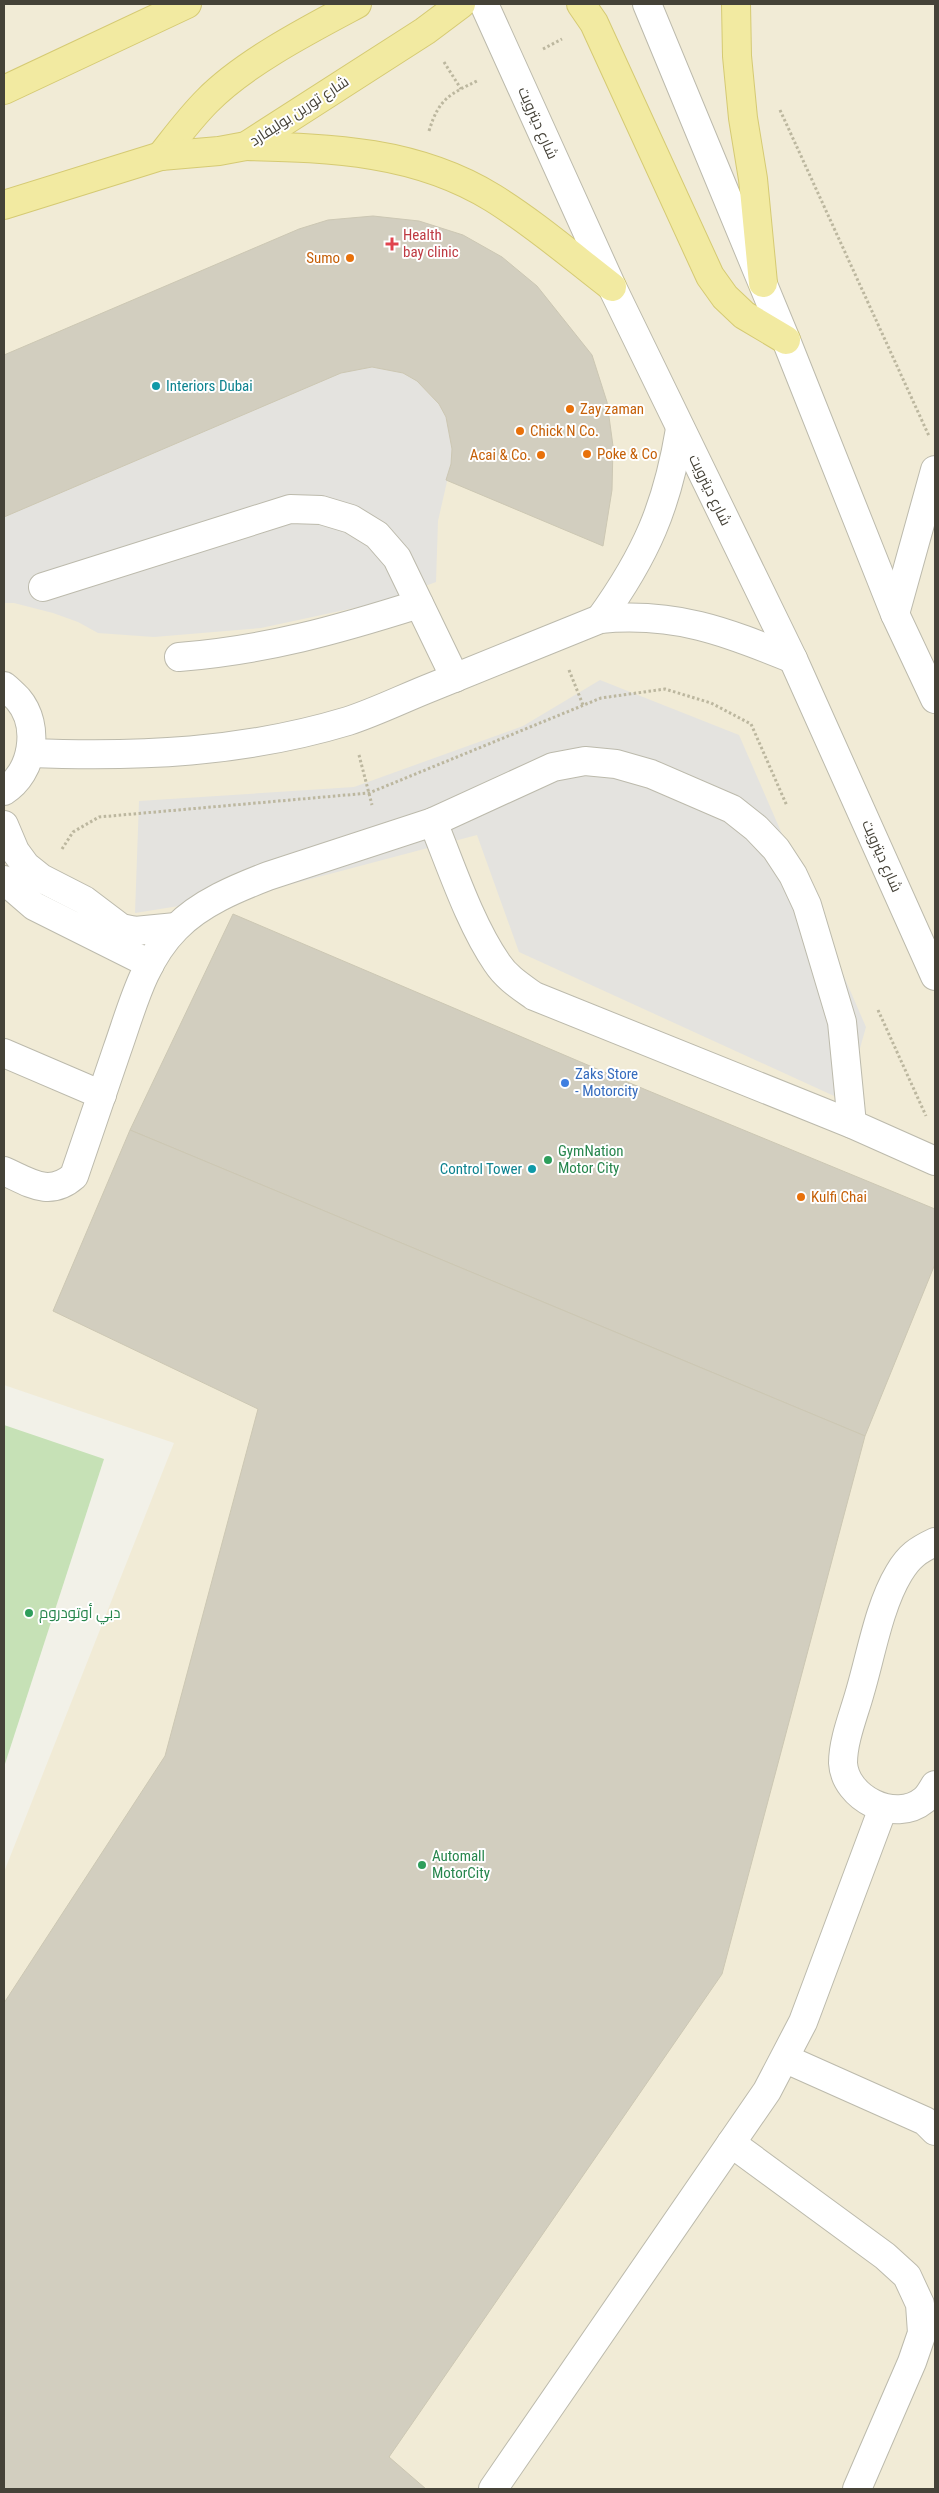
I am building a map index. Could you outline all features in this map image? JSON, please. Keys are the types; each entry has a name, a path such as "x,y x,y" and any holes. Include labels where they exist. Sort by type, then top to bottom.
{"main road":[{"path":"161,156 189,121 226,84 246,68 357,4"},
{"name":"شارع تورين بوليفارد","path":"4,205 161,156 219,151 246,146 425,30 461,4"},
{"path":"581,4 594,23 710,276 725,297 744,314 786,340"},
{"path":"736,4 737,56 743,118 754,179 762,283"},
{"path":"4,90 182,5"},
{"path":"246,146 353,150 419,165 457,179 492,198 531,225 612,288"}],"street":[{"name":"شارع ديترويت","path":"484,4 612,288 793,659 935,976"},
{"path":"647,4 786,340 895,614 935,699"},
{"path":"600,619 624,586 645,549 655,526 673,470 680,429"},
{"path":"895,614 935,470"},
{"path":"43,587 290,510 321,510 351,519 377,535 397,558 455,678"},
{"path":"179,657 241,651 300,640 419,604"},
{"path":"30,753 96,755 165,754 226,748 297,734 350,720 600,619 634,616 670,619 706,627 741,638 793,659"},
{"path":"4,686 20,700 31,726 30,753 22,772 10,787 4,791"},
{"path":"4,1171 45,1188 56,1188 66,1184 74,1176 135,995 150,964 176,927 197,911 244,886 433,822 553,767 584,761 616,764 652,774 732,809 756,828 776,849 793,875 807,905 842,1022 852,1124"},
{"path":"433,822 466,902 497,963 514,982 534,996 852,1124 935,1161"},
{"path":"4,825 15,851 26,866 41,878 84,900 121,928 136,931 176,927"},
{"path":"4,880 34,906 150,964"},
{"path":"4,1053 102,1095"},
{"path":"935,1542 914,1552 899,1572 889,1591 847,1738 843,1763 849,1783 864,1800 883,1808 904,1808 924,1801 935,1785"},
{"path":"493,2489 767,2091 786,2059 803,2022 883,1808"},
{"path":"786,2059 932,2124"},
{"path":"731,2143 885,2256 907,2276 920,2304 922,2333 912,2362 857,2489"}],"path":[{"path":"801,157 931,442"},
{"path":"41,878 74,832 99,817 369,793 601,698 665,689 711,703 751,724 791,814"},
{"path":"350,720 381,839"},
{"path":"875,1002 927,1119"}],"shaded area":[{"path":"4,4 935,4 935,2489 4,2489 4,1872 174,1443 4,1385"},
{"path":"372,367 403,373 417,381 439,404 446,417 452,449 451,464 438,521 436,582 382,602 261,628 154,637 98,633 78,622 53,613 14,603 4,603 4,517 340,373"},
{"path":"600,680 739,735 866,1027 845,1101 519,952 477,835 254,894 135,913 139,801 354,787 523,726"}],"green space":[{"name":"دبي أوتودروم","path":"4,1425 104,1459 4,1767"}],"building":[{"name":"Interiors Dubai","path":"373,216 419,221 463,235 502,257 537,286 592,355 607,402 613,446 612,490 603,546 446,480 451,464 452,449 446,417 439,404 417,381 403,373 372,367 341,373 4,517 4,355 299,229 328,220"},
{"name":"Control Tower","path":"233,914 644,1089 935,1209 935,1264 865,1436 130,1130"},
{"name":"Automall MotorCity","path":"130,1130 865,1436 722,1974 389,2457 426,2489 4,2489 4,2003 165,1756 258,1409 53,1311"}],"place":[{"name":"Health bay clinic","path":"392,244"},
{"name":"Sumo","path":"350,258"},
{"name":"Interiors Dubai","path":"156,386"},
{"name":"Zay zaman","path":"570,409"},
{"name":"Chick N Co.","path":"520,431"},
{"name":"Poke & Co","path":"587,454"},
{"name":"Acai & Co.","path":"541,455"},
{"name":"Zaks Store - Motorcity","path":"565,1083"},
{"name":"GymNation Motor City","path":"548,1160"},
{"name":"Control Tower","path":"532,1169"},
{"name":"Kulfi Chai","path":"801,1197"},
{"name":"دبي أوتودروم","path":"29,1613"},
{"name":"Automall MotorCity","path":"422,1865"}]}
